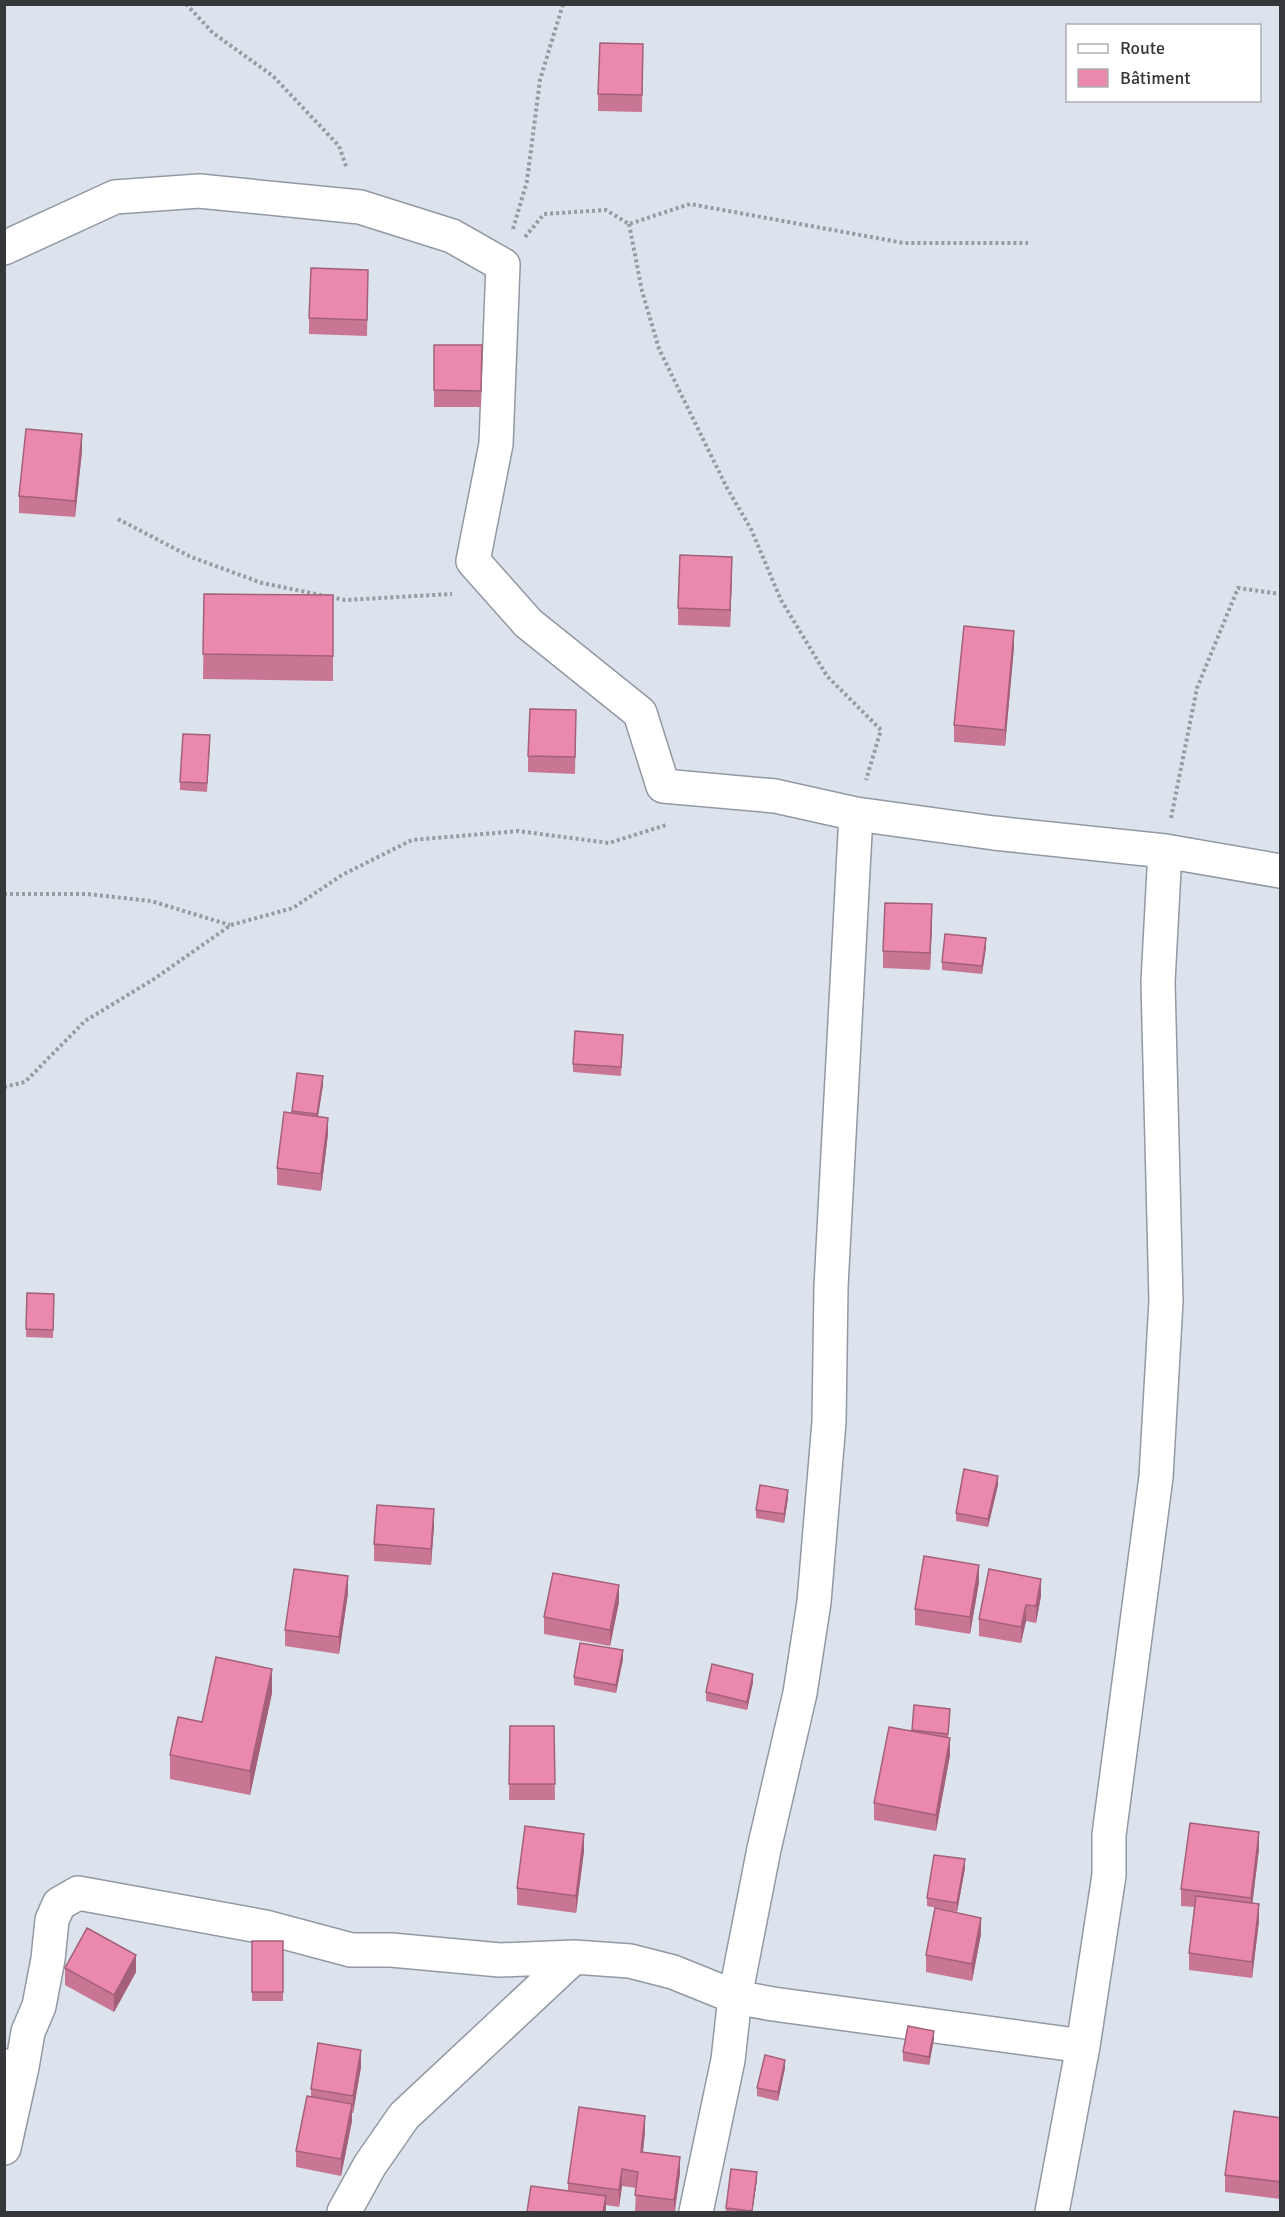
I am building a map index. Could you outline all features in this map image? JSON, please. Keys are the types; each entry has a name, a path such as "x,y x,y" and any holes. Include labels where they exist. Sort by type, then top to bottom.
{"street":[{"path":"4,248 115,197 199,191 360,207 452,236 503,265 496,444 472,561 528,623 640,713 663,786 776,796 856,814 1165,851 1281,871"},
{"path":"696,2212 728,2060 735,1997 764,1849 800,1693 814,1602 829,1422 831,1287 856,814"},
{"path":"1052,2212 1083,2046 1109,1875 1109,1836 1156,1477 1166,1301 1158,982 1165,851"},
{"path":"4,2148 13,2067 39,2006 48,1959 52,1920 59,1904 78,1893 265,1927 351,1950 391,1950 500,1960 574,1957 630,1962 673,1972 735,1997 1083,2046"},
{"path":"344,2212 370,2165 404,2116 574,1957"}],"path":[{"path":"186,4 213,33 273,76 339,146 360,207"},
{"path":"503,265 527,181 540,80 563,4"},
{"path":"629,224 690,204 904,243 1028,243"},
{"path":"503,265 544,214 606,210 629,224 642,291 659,349 711,456 751,529 781,600 827,676 881,730 856,814"},
{"path":"118,519 191,557 262,583 345,600 498,590"},
{"path":"1165,851 1197,688 1238,588 1281,594"},
{"path":"4,1087 25,1082 85,1021 154,979 231,925 293,908 342,875 412,840 518,831 609,843 668,824"},
{"path":"4,894 87,894 152,901 231,925"}],"building":[{"path":"600,43 643,44 642,95 598,94"},
{"path":"311,268 368,270 367,320 309,318"},
{"path":"434,345 482,345 481,391 434,390"},
{"path":"26,429 82,434 75,501 19,496"},
{"path":"680,555 732,557 730,610 678,608"},
{"path":"204,594 333,595 333,656 203,654"},
{"path":"964,626 1014,631 1005,730 954,725"},
{"path":"530,709 576,710 575,757 528,756"},
{"path":"183,734 210,735 207,783 180,782"},
{"path":"885,903 932,904 930,953 883,951"},
{"path":"945,934 986,938 982,966 942,962"},
{"path":"575,1031 623,1035 621,1067 573,1064"},
{"path":"297,1073 323,1076 317,1114 292,1111"},
{"path":"284,1112 328,1118 321,1174 277,1168"},
{"path":"27,1293 54,1294 53,1330 26,1329"},
{"path":"964,1469 998,1476 988,1519 956,1513"},
{"path":"760,1485 788,1490 784,1514 756,1510"},
{"path":"377,1505 434,1509 431,1549 374,1544"},
{"path":"924,1556 979,1565 970,1617 915,1609"},
{"path":"294,1569 348,1576 339,1637 285,1630"},
{"path":"989,1569 1041,1579 1036,1606 1026,1605 1021,1627 979,1619"},
{"path":"553,1573 619,1585 610,1630 544,1617"},
{"path":"580,1643 623,1650 616,1685 574,1677"},
{"path":"216,1657 272,1669 250,1771 170,1755 178,1717 202,1722"},
{"path":"712,1664 753,1674 747,1702 706,1692"},
{"path":"914,1705 950,1709 948,1734 912,1730"},
{"path":"510,1726 554,1726 555,1784 509,1784"},
{"path":"889,1727 950,1738 936,1815 874,1803"},
{"path":"1190,1823 1259,1832 1251,1898 1181,1889"},
{"path":"525,1826 584,1834 576,1896 517,1888"},
{"path":"934,1855 965,1859 957,1903 927,1898"},
{"path":"1196,1896 1259,1904 1252,1962 1189,1953"},
{"path":"935,1908 981,1918 972,1964 926,1955"},
{"path":"87,1928 136,1955 114,1995 65,1968"},
{"path":"252,1941 283,1941 283,1992 252,1992"},
{"path":"908,2026 934,2031 929,2057 903,2052"},
{"path":"318,2043 361,2050 353,2096 311,2089"},
{"path":"765,2055 785,2060 778,2092 757,2088"},
{"path":"307,2096 352,2104 341,2159 296,2151"},
{"path":"579,2107 645,2116 641,2152 680,2157 674,2200 635,2195 638,2172 622,2169 619,2190 568,2183"},
{"path":"1234,2111 1281,2118 1281,2182 1225,2175"},
{"path":"731,2169 757,2172 752,2211 726,2208"},
{"path":"531,2186 606,2196 603,2212 527,2212"}]}
